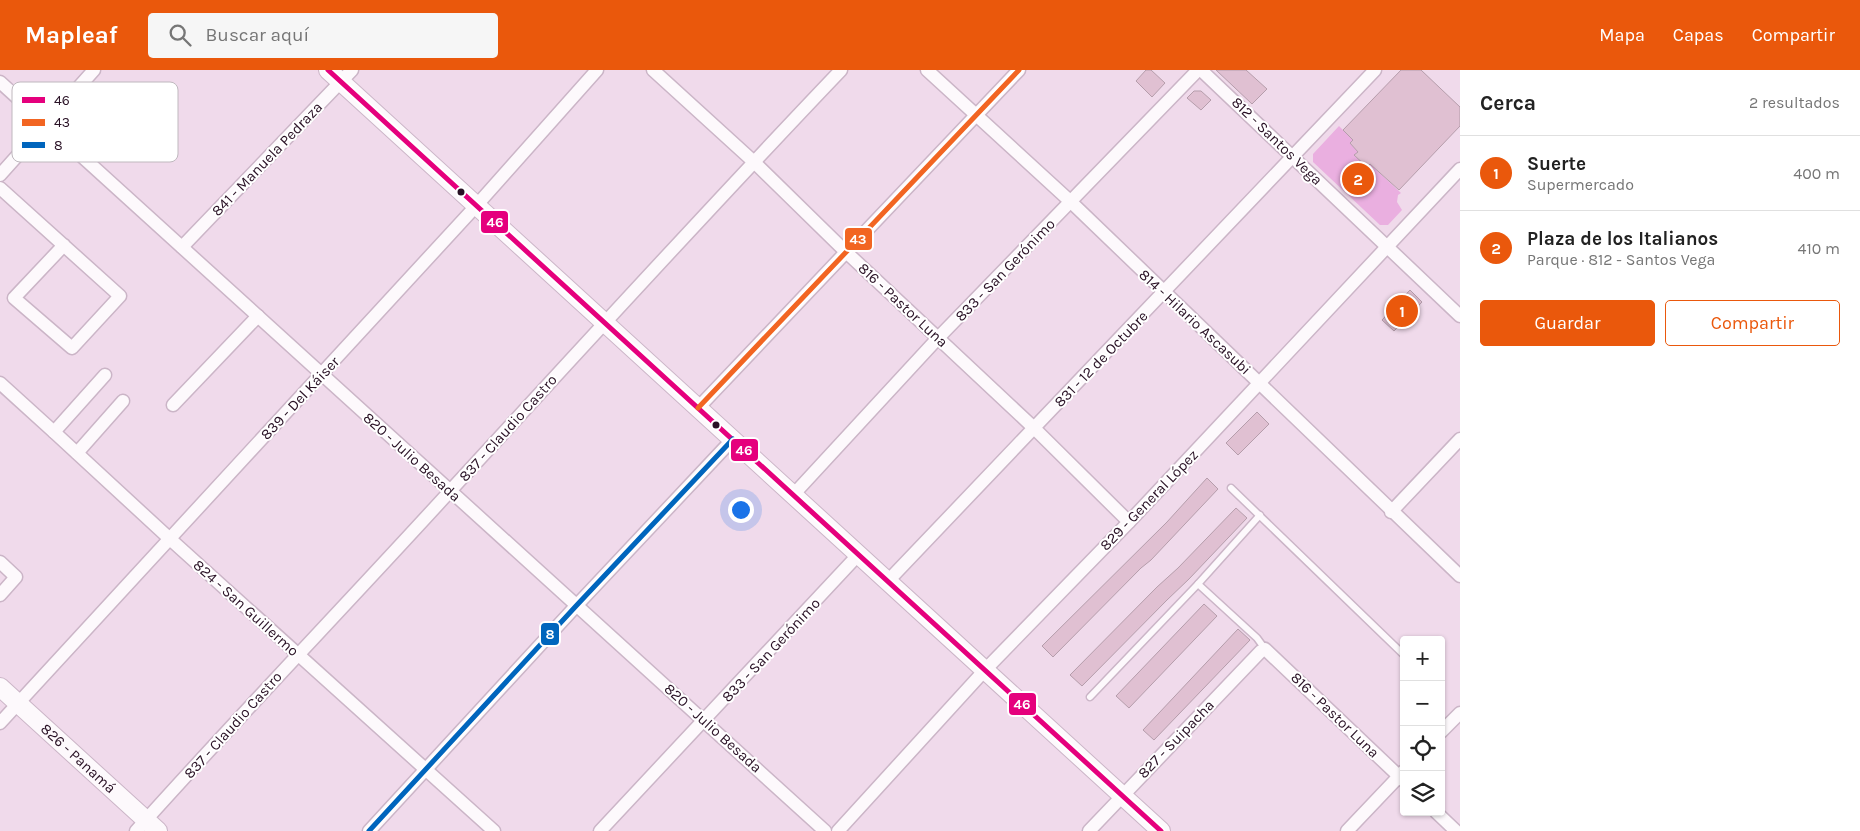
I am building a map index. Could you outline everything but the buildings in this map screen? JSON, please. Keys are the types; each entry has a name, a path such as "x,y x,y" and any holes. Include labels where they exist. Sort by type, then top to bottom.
{"street":[{"path":"83,82 94,70"},
{"path":"328,70 347,76 476,206 734,439 1160,831"},
{"name":"839 - Del Káiser","path":"0,723 476,206 597,70"},
{"name":"816 - Pastor Luna","path":"653,70 754,162 845,251 1034,428 1129,522"},
{"name":"837 - Claudio Castro","path":"147,827 298,654 450,492 604,322 841,70"},
{"name":"814 - Hilario Ascasubi","path":"927,70 1071,202 1260,383 1391,512 1460,576"},
{"path":"698,408 845,251 1019,70"},
{"name":"812 - Santos Vega","path":"1200,70 1460,316"},
{"name":"833 - San Gerónimo","path":"794,494 938,338 1200,70"},
{"name":"831 - 12 de Octubre","path":"888,582 1165,293 1375,70"},
{"name":"841 - Manuela Pedraza","path":"182,247 347,76"},
{"name":"820 - Julio Besada","path":"0,82 12,93"},
{"path":"0,175 12,161"},
{"name":"820 - Julio Besada","path":"89,162 825,831"},
{"name":"829 - General López","path":"838,831 984,671 1129,522 1460,169"},
{"path":"0,188 64,245 120,296 72,348 14,298 64,245"},
{"path":"173,405 258,316"},
{"path":"54,432 105,374"},
{"name":"824 - San Guillermo","path":"0,384 170,540 494,831"},
{"path":"77,453 123,400"},
{"path":"369,831 576,606 734,439"},
{"path":"1391,512 1460,439"},
{"name":"833 - San Gerónimo","path":"600,831 705,721 858,555"},
{"path":"0,562 16,577 0,595"},
{"name":"816 - Pastor Luna","path":"1265,649 1400,774"},
{"name":"827 - Suipacha","path":"1089,831 1265,649"},
{"name":"826 - Panamá","path":"0,687 147,827"},
{"path":"1445,728 1460,713"},
{"path":"1347,831 1400,778"},
{"path":"1440,816 1456,831"}],"lane":[{"path":"1231,488 1400,651"},
{"path":"1090,697 1198,584 1260,515"},
{"path":"1198,584 1257,638 1265,649"}],"shaded area":[{"path":"1339,126 1353,140 1350,143 1358,152 1355,156 1367,167 1370,164 1401,193 1398,195 1397,202 1402,210 1388,225 1380,225 1313,162 1313,154"}],"transit line":[{"name":"46","path":"328,70 1161,831"},
{"name":"43","path":"698,408 1019,70"},
{"name":"8","path":"369,831 733,439"}],"place":[{"name":"Plaza de los Italianos","path":"1358,179"},
{"name":"Suerte","path":"1402,311"}]}
